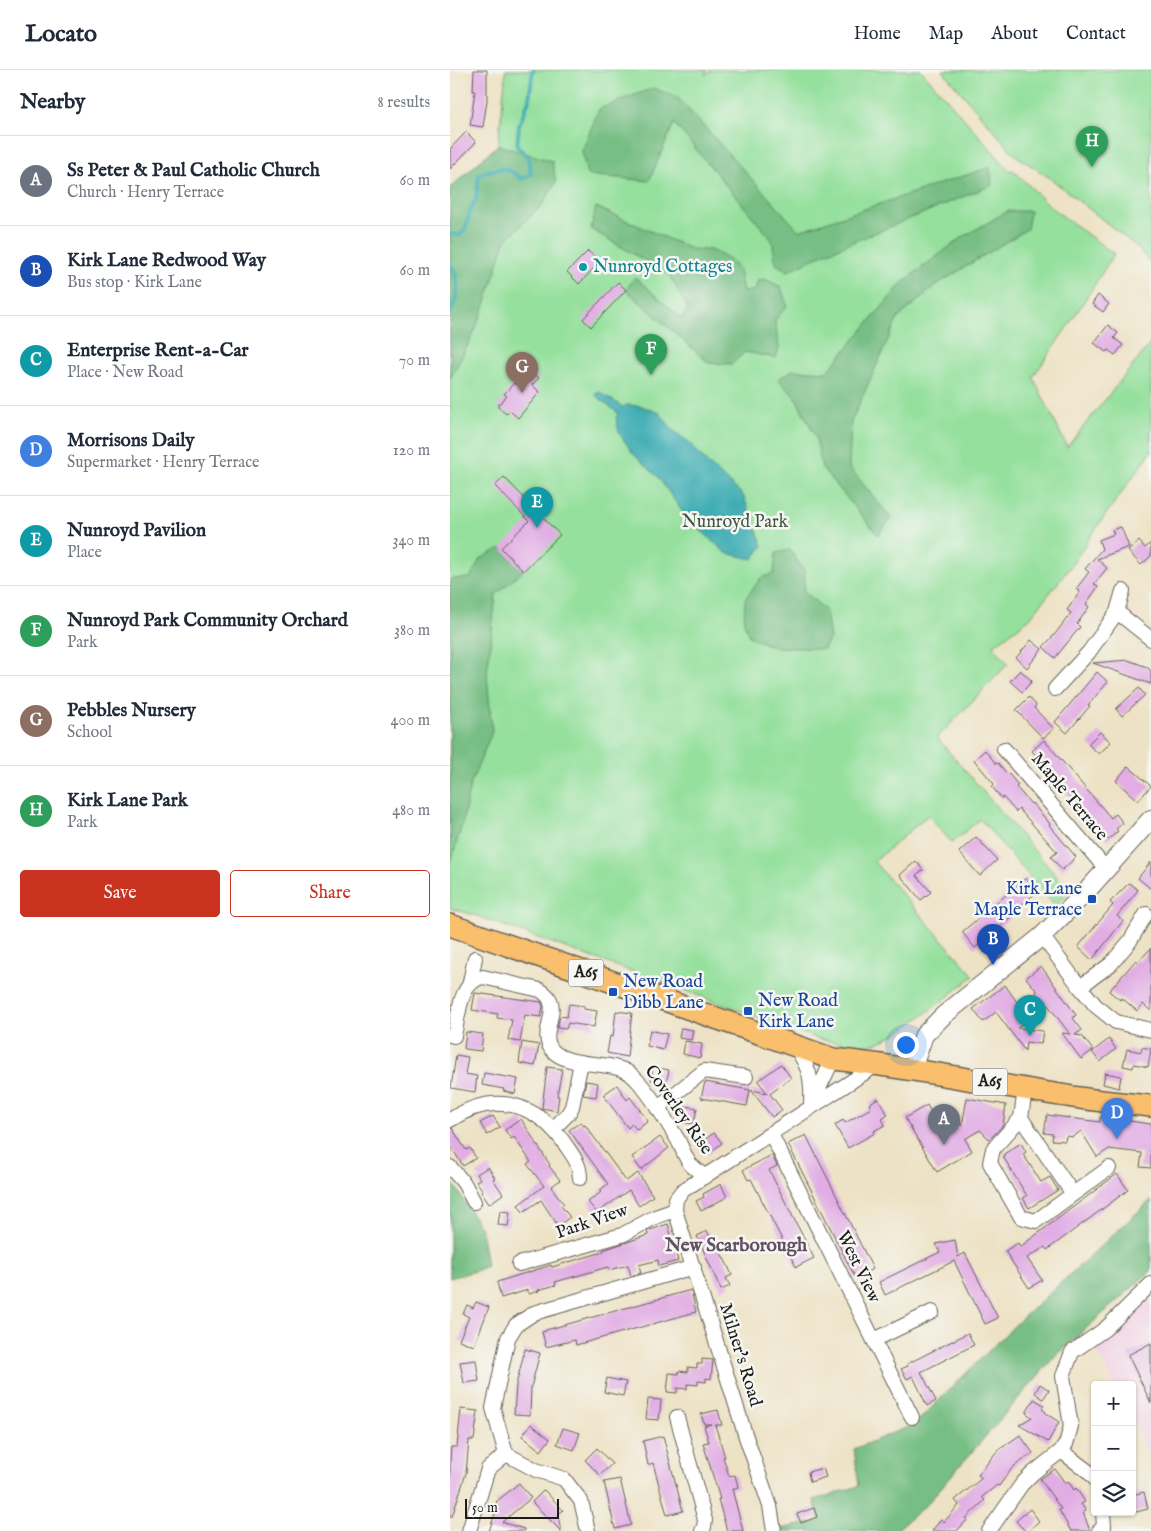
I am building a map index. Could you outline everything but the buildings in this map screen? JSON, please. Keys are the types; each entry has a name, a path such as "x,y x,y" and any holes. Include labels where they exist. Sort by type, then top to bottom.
{"main road":[{"name":"A65","path":"450,925 833,1059 912,1069 1068,1097 1151,1106"}],"street":[{"path":"1056,689 1089,652 1117,612 1123,591"},
{"path":"1117,612 1151,639"},
{"name":"Maple Terrace","path":"1004,749 1106,869"},
{"path":"912,1069 924,1035 944,1015 1042,936 1151,819"},
{"path":"1080,987 1111,964 1130,941 1146,914"},
{"path":"1042,936 1096,1006 1116,1022 1151,1030"},
{"path":"450,1035 454,1036 475,958"},
{"name":"Coverley Rise","path":"470,982 476,978 483,977 540,990 546,994 551,999 552,1007 547,1039 549,1046 560,1056 626,1071 638,1082 657,1108 690,1164 704,1176"},
{"path":"795,1046 807,1064 812,1080 811,1107"},
{"path":"811,1107 833,1059"},
{"path":"553,1128 568,1114 572,1107 581,1062"},
{"path":"675,1210 676,1199 682,1191 878,1064"},
{"path":"657,1108 704,1071 746,1077"},
{"path":"1025,1089 1020,1118 993,1149 990,1163 1021,1217 1036,1220 1109,1168"},
{"path":"450,1120 463,1112 484,1105 501,1104 520,1107 533,1112 553,1128 577,1163 580,1170 580,1178"},
{"path":"1020,1118 1074,1194"},
{"name":"West View","path":"772,1134 912,1417"},
{"path":"450,1167 464,1184 474,1202"},
{"name":"Park View","path":"519,1264 622,1235 654,1217 675,1210"},
{"name":"Milner's Road","path":"675,1210 746,1437 770,1506 774,1531"},
{"path":"588,1531 581,1501 564,1479 536,1470 506,1454 493,1408 508,1338 516,1325 534,1313 694,1267"},
{"path":"989,1531 1022,1484 1061,1451 1066,1444 1070,1426 1063,1376 1072,1352 1105,1329 1151,1284"},
{"path":"874,1340 932,1312"},
{"path":"677,1417 705,1520 702,1531"},
{"path":"1061,1451 1091,1474"},
{"path":"469,1531 488,1469 506,1454"}],"shaded area":[{"path":"1151,1299 1151,1460 1136,1427 1136,1381 1113,1381 1095,1346"}],"green space":[{"name":"Nunroyd Park","path":"506,70 707,70 705,75 711,70 921,70 1010,171 1013,170 1053,209 1114,254 1033,377 1067,447 1151,343 1151,452 1071,566 1030,618 993,646 1008,664 937,738 1070,892 1055,906 980,819 952,843 928,815 874,862 974,976 907,1026 879,1042 868,1045 855,1045 819,1039 450,908 450,188 498,145"},
{"path":"942,70 1151,70 1151,264 1137,247 1050,178 1015,155"},
{"path":"653,88 677,97 799,231 990,167 992,185 821,255 788,271 776,264 772,240 674,123 649,181 587,175 582,151 599,109"},
{"path":"498,145 552,161 556,182 543,204 505,241 486,302 472,337 450,379 450,188"},
{"path":"596,207 691,249 710,250 728,258 739,270 743,292 755,290 758,280 765,279 781,287 787,306 775,320 779,348 776,358 745,352 732,364 709,363 626,290 635,277 682,319 688,309 669,275 591,229"},
{"path":"1008,211 1030,211 1027,229 936,285 898,318 851,422 849,467 891,518 878,535 822,468 816,438 796,398 778,379 793,370 827,372 903,282 961,238"},
{"path":"501,548 523,571 496,594 487,675 492,732 470,785 462,825 450,864 450,579 470,578 480,559"},
{"path":"790,550 805,572 804,591 826,611 830,638 824,649 773,647 749,636 744,623 745,599 761,578 774,573 776,553"},
{"path":"450,1181 481,1229 487,1266 450,1278"},
{"path":"1151,1200 1151,1271 1057,1354 926,1505 895,1531 780,1531 780,1529 820,1521 814,1500 859,1486 854,1449 915,1424 1018,1322"}],"water":[{"path":"598,391 623,407 627,405 641,406 660,413 673,430 690,443 708,464 743,495 763,546 753,559 726,553 686,517 658,477 634,455 619,433 616,418 618,413 595,395"}],"waterway":[{"path":"450,234 460,235 464,231 470,210 476,200 479,174 497,169 511,171 522,179 531,174 528,157 517,146 519,125 529,100 533,70"},
{"path":"450,265 456,274 457,281 456,296 450,313"}],"place":[{"name":"Kirk Lane Park","path":"1092,167"},
{"name":"Nunroyd Cottages","path":"583,267"},
{"name":"Nunroyd Park Community Orchard","path":"651,375"},
{"name":"Pebbles Nursery","path":"522,393"},
{"name":"Nunroyd Pavilion","path":"537,528"},
{"name":"Kirk Lane Maple Terrace","path":"1092,899"},
{"name":"Kirk Lane Redwood Way","path":"993,965"},
{"name":"New Road Dibb Lane","path":"613,992"},
{"name":"New Road Kirk Lane","path":"748,1011"},
{"name":"Enterprise Rent-a-Car","path":"1030,1036"},
{"name":"Morrisons Daily","path":"1117,1139"},
{"name":"Ss Peter & Paul Catholic Church","path":"944,1145"}],"district":[{"name":"New Scarborough","path":"736,1246"}]}
